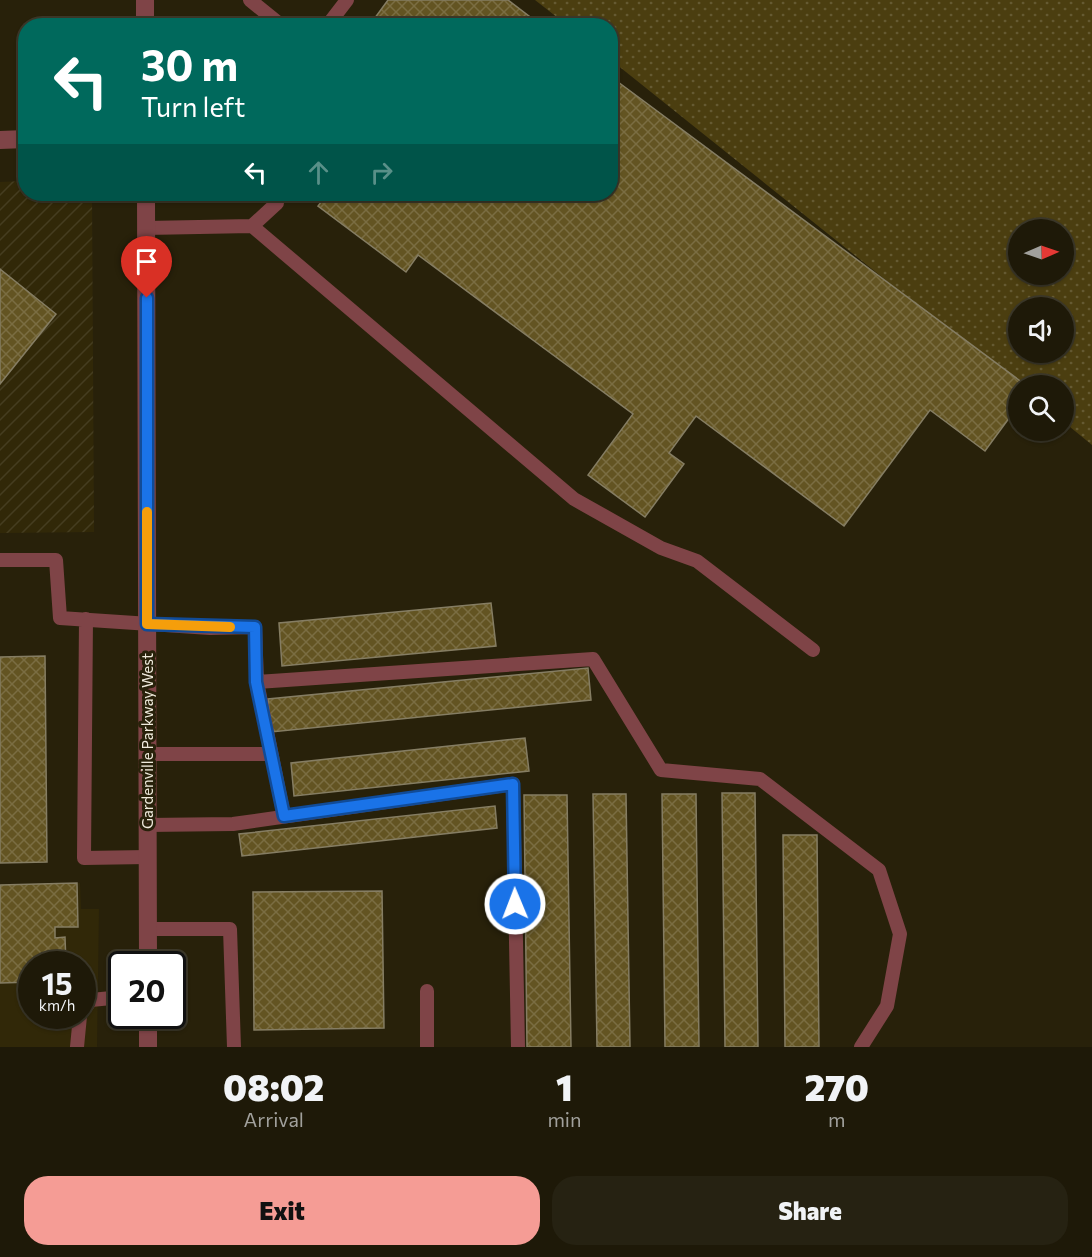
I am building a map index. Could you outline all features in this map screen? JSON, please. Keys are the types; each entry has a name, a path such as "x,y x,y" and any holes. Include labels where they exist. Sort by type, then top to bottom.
{"street":[{"path":"145,0 145,18"},
{"path":"0,140 18,139"},
{"name":"Gardenville Parkway West","path":"146,201 148,951"},
{"path":"148,1029 148,1047"}],"lane":[{"path":"250,0 272,18"},
{"path":"333,18 347,0"},
{"path":"252,226 277,201"},
{"path":"146,228 252,226 574,499 661,548 697,561 813,650"},
{"path":"0,560 56,560 60,618 147,624 255,627 256,682 269,754 284,816"},
{"path":"87,619 84,858 147,857"},
{"path":"256,682 593,659 661,770 760,779 879,870 900,934 887,1006 861,1047"},
{"path":"147,754 269,754"},
{"path":"147,825 233,824 513,784 518,1047"},
{"path":"148,929 230,929 234,1047"},
{"path":"427,991 427,1047"},
{"path":"77,1047 79,1029"}],"shaded area":[{"path":"535,0 1092,0 1092,445 1074,430 1074,375 1008,375 1008,378 618,66 618,18 558,18"},
{"path":"18,181 18,201 92,201 94,532 0,533 0,182"},
{"path":"80,883 81,909 99,909 97,1047 0,1047 0,885"}],"building":[{"path":"388,0 508,0 532,18 375,18"},
{"path":"618,82 1012,375 1008,375 1008,420 985,451 930,410 844,526 696,416 669,453 684,464 645,517 588,475 633,414 418,255 406,272 318,206 322,201 618,201"},
{"path":"0,269 56,314 0,384"},
{"path":"491,603 496,646 282,666 279,623"},
{"path":"45,656 47,862 0,863 0,657"},
{"path":"588,668 591,700 271,732 268,699"},
{"path":"525,738 529,771 294,796 291,763"},
{"path":"722,793 755,793 758,1047 725,1047"},
{"path":"593,794 626,794 630,1047 597,1047"},
{"path":"662,794 696,794 699,1047 665,1047"},
{"path":"524,795 567,795 571,1047 527,1047"},
{"path":"495,806 497,828 242,856 239,834"},
{"path":"783,835 817,835 819,1047 785,1047"},
{"path":"77,883 78,927 55,927 55,938 65,937 66,951 18,951 18,982 0,983 0,885"},
{"path":"382,891 384,1028 254,1030 253,892"}],"slow traffic":[{"path":"147,512 147,624 230,627"}],"route":[{"path":"147,298 147,624 210,628 255,627 256,682 269,754 284,816 513,784 515,904"}]}
